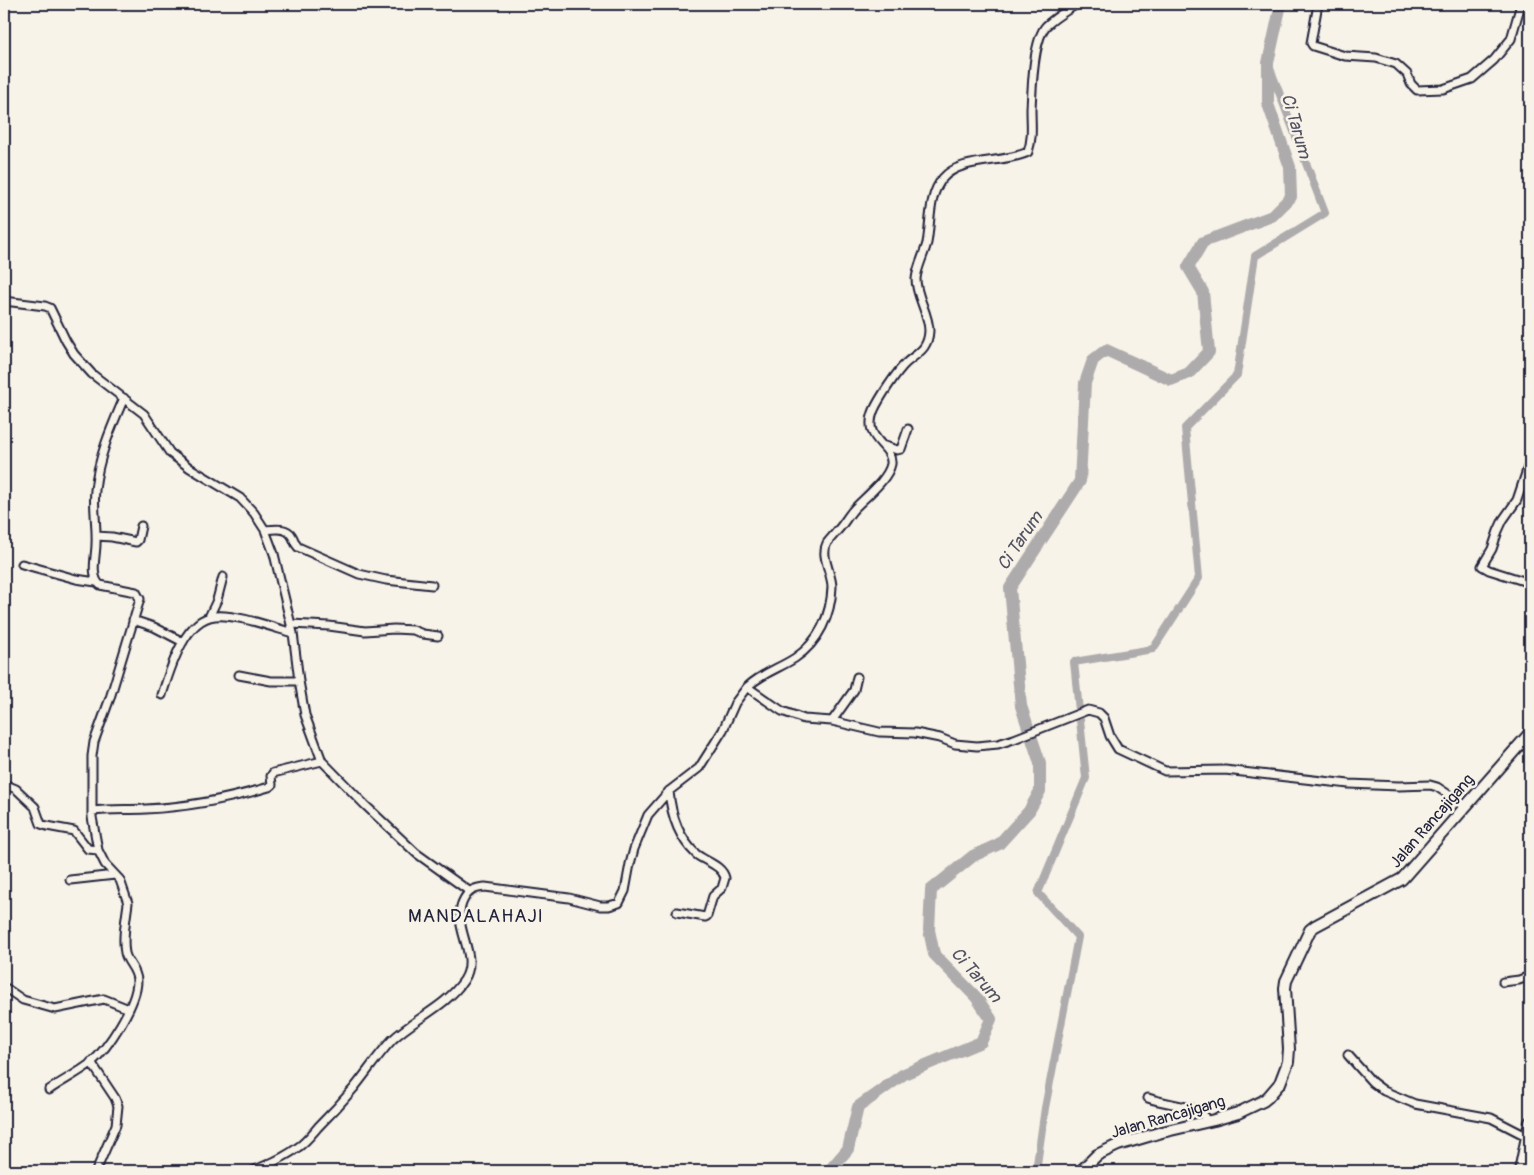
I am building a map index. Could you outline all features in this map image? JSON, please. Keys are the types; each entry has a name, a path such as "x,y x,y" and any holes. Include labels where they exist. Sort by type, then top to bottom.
{"main road":[{"name":"Jalan Rancajigang","path":"1081,1171 1097,1155 1118,1145 1238,1113 1263,1101 1280,1083 1285,1073 1289,1049 1285,988 1290,972 1310,930 1402,879 1530,732"},
{"path":"1520,1171 1530,1122"}],"street":[{"path":"253,1171 298,1148 332,1113 392,1040 411,1024 442,1003 465,978 469,963 460,924 459,910 469,891 485,886 568,898 600,906 619,903 624,896 630,864 641,829 654,806 699,768 723,730 735,703 747,687 759,676 795,658 809,648 820,632 831,602 832,584 825,553 827,543 853,510 884,477 891,464 890,455 874,436 871,427 871,419 875,408 905,363 919,354 929,331 916,280 927,243 931,210 936,191 941,179 950,171 966,165 1028,152 1032,134 1031,111 1035,56 1039,37 1044,28 1077,4"},
{"path":"1318,4 1311,43 1313,46 1346,56 1376,58 1396,64 1407,74 1411,84 1417,90 1426,90 1460,85 1480,73 1494,60 1511,39 1521,4"},
{"path":"4,301 50,308 74,354 92,374 136,406 150,420 170,452 190,468 240,498 254,512 265,530 274,554 294,633 305,715 322,761 364,805 416,853 469,891"},
{"path":"96,582 94,498 96,482 106,440 124,398"},
{"path":"882,445 897,450 901,449 908,429"},
{"path":"1530,461 1517,500 1503,520 1492,549 1482,566 1530,583"},
{"path":"96,536 136,542 142,526"},
{"path":"265,530 282,529 289,532 295,545 347,570 386,580 432,585"},
{"path":"22,564 76,579 96,582 100,585 136,592 139,603 110,698 94,742 92,756 92,811 98,850 105,864 120,880 128,903 125,954 136,977 136,985 129,1009 112,1037 91,1062 49,1090"},
{"path":"210,617 223,577"},
{"path":"162,695 183,642 194,627 210,617 234,617 294,633"},
{"path":"133,620 154,627 183,642"},
{"path":"291,624 330,626 365,631 413,630 422,634 438,636"},
{"path":"238,675 271,680 299,681"},
{"path":"832,721 854,690 857,677"},
{"path":"747,687 782,711 804,719 832,721 879,732 915,733 940,738 955,744 990,746 1014,740 1085,712 1094,711 1104,718 1110,736 1118,749 1165,771 1225,770 1349,784 1430,785 1437,787 1466,806"},
{"path":"92,811 146,809 211,802 269,787 272,785 271,776 273,773 322,761"},
{"path":"4,784 16,789 35,807 39,820 44,825 74,831 88,850 98,850"},
{"path":"670,791 673,819 681,835 697,855 721,870 725,878 722,888 713,896 707,916 677,912"},
{"path":"70,880 115,875"},
{"path":"1504,982 1530,976"},
{"path":"4,987 23,1000 55,1009 104,999 129,1009"},
{"path":"1348,1055 1372,1082 1384,1092 1414,1104 1490,1118 1526,1136"},
{"path":"91,1062 115,1098 118,1106 116,1125 96,1171"},
{"path":"1148,1098 1202,1112 1207,1122"}],"waterway":[{"name":"Ci Tarum","path":"829,1171 848,1149 858,1107 904,1074 981,1042 991,1019 976,997 934,954 929,930 931,890 973,856 999,844 1029,811 1040,791 1040,763 1021,706 1010,588 1080,481 1085,383 1093,360 1106,350 1171,380 1189,373 1209,352 1203,292 1188,267 1203,242 1272,216 1291,197 1290,167 1268,104 1268,63 1281,4"},
{"path":"1036,1171 1045,1108 1078,937 1038,893 1086,778 1074,662 1153,649 1199,578 1185,428 1237,375 1255,256 1325,213 1268,63"}],"district":[{"name":"MANDALAHAJI","path":"476,916"}]}
